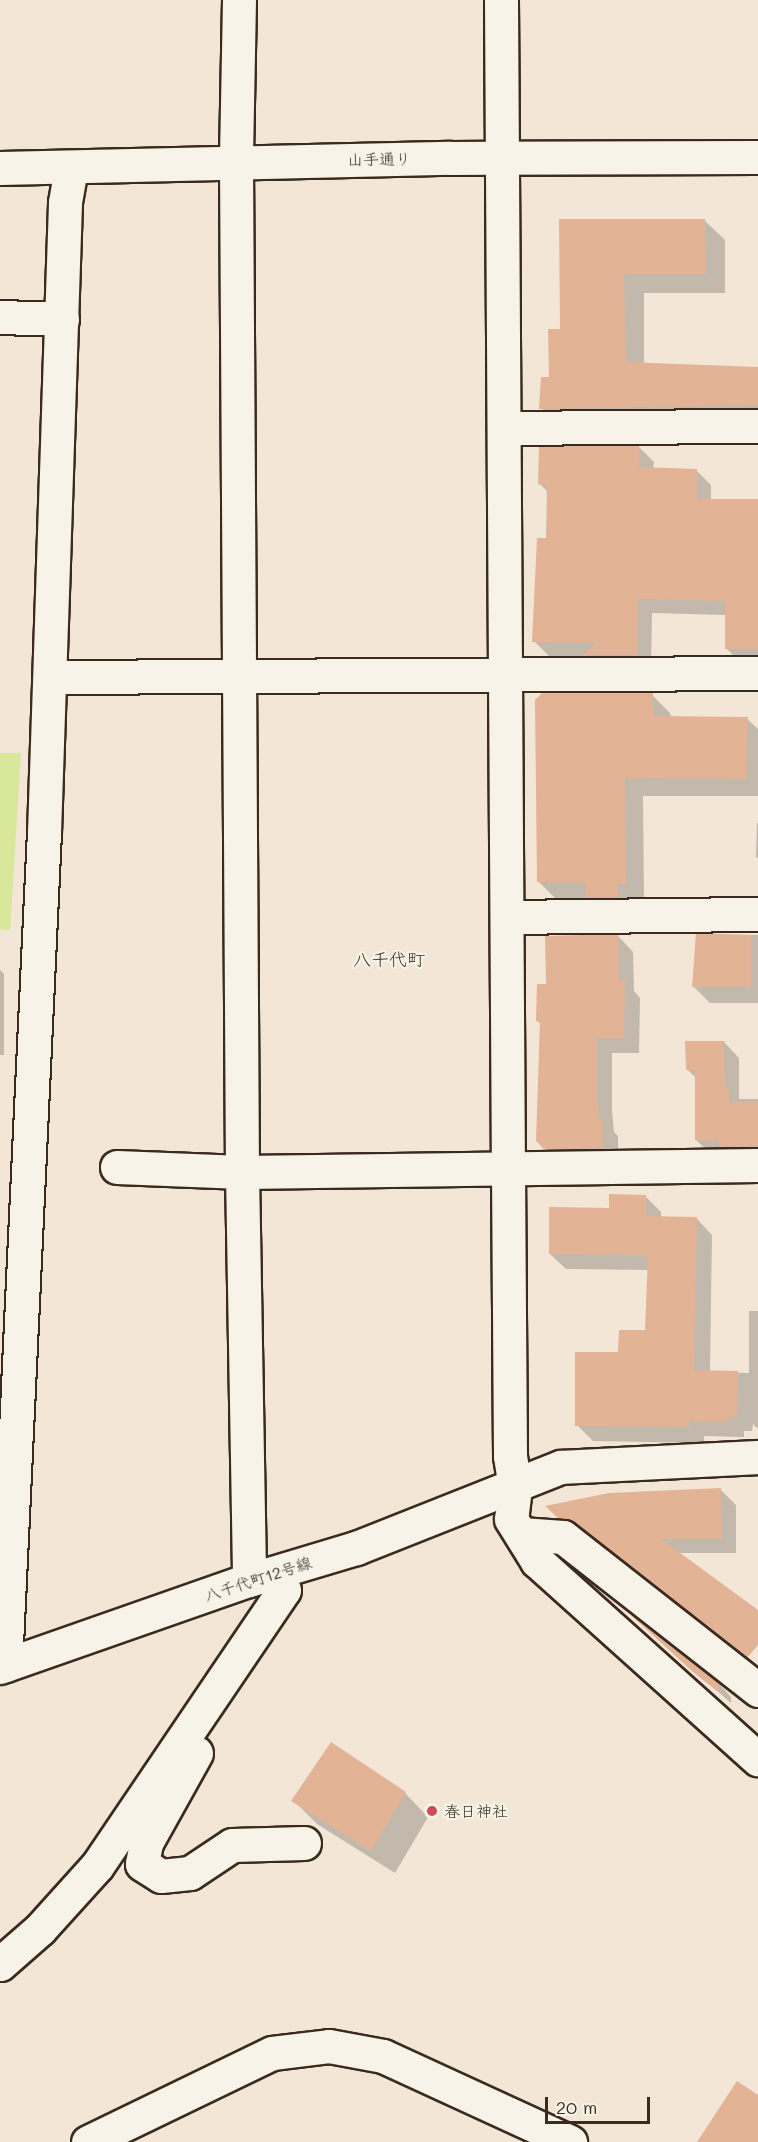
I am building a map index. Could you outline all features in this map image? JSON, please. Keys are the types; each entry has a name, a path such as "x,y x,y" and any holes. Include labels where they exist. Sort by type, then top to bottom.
{"street":[{"path":"239,0 236,162 242,1172 268,1581 146,1843 142,1864 161,1876 190,1873 232,1845 304,1843"},
{"path":"501,0 500,158 505,428 510,1456 515,1488 511,1520 537,1561 758,1759"},
{"name":"山手通り","path":"0,168 500,158 758,157"},
{"path":"2,1666 50,677 66,202 71,168"},
{"path":"0,317 62,319"},
{"path":"505,428 758,426"},
{"path":"50,677 758,673"},
{"path":"507,917 758,914"},
{"path":"117,1167 242,1172 758,1165"},
{"name":"八千代町12号線","path":"2,1666 268,1581 515,1488 561,1467 758,1457"},
{"path":"521,1534 563,1537 758,1690"},
{"path":"0,1964 40,1929 97,1866 268,1581"},
{"path":"88,2142 272,2053 329,2046 383,2056 570,2142"}],"green space":[{"path":"0,753 21,753 10,930 0,929"}],"building":[{"path":"559,219 705,219 706,274 624,274 626,362 758,367 758,405 539,409 541,377 549,377 548,329 560,329"},
{"path":"539,446 639,446 639,467 697,469 697,499 758,499 758,649 725,649 725,601 638,599 637,655 583,655 596,643 532,642 537,538 546,538 547,485 538,484"},
{"path":"542,693 653,693 653,716 748,717 747,779 625,778 626,884 618,884 618,897 586,897 586,883 537,882 535,700"},
{"path":"696,933 751,935 751,987 692,987"},
{"path":"618,934 619,980 625,980 624,1038 597,1038 597,1094 599,1119 603,1119 603,1148 544,1149 536,1141 540,1021 536,1021 537,984 546,984 545,936"},
{"path":"685,1041 724,1041 725,1087 729,1087 729,1102 758,1102 758,1146 719,1147 719,1141 695,1140 695,1070 686,1070"},
{"path":"609,1194 646,1195 646,1216 697,1217 694,1370 738,1371 737,1416 729,1416 728,1422 689,1421 689,1427 575,1426 575,1352 618,1352 619,1330 645,1330 648,1255 549,1254 549,1207 609,1208"},
{"path":"721,1488 722,1539 661,1539 758,1610 758,1645 747,1658 575,1522 558,1518 545,1506 609,1493"},
{"path":"634,1616 722,1685 717,1691"},
{"path":"331,1742 406,1792 371,1851 291,1801"},
{"path":"737,2081 758,2095 758,2142 697,2142"}],"place":[{"name":"春日神社","path":"432,1811"}],"district":[{"name":"八千代町","path":"389,959"}]}
